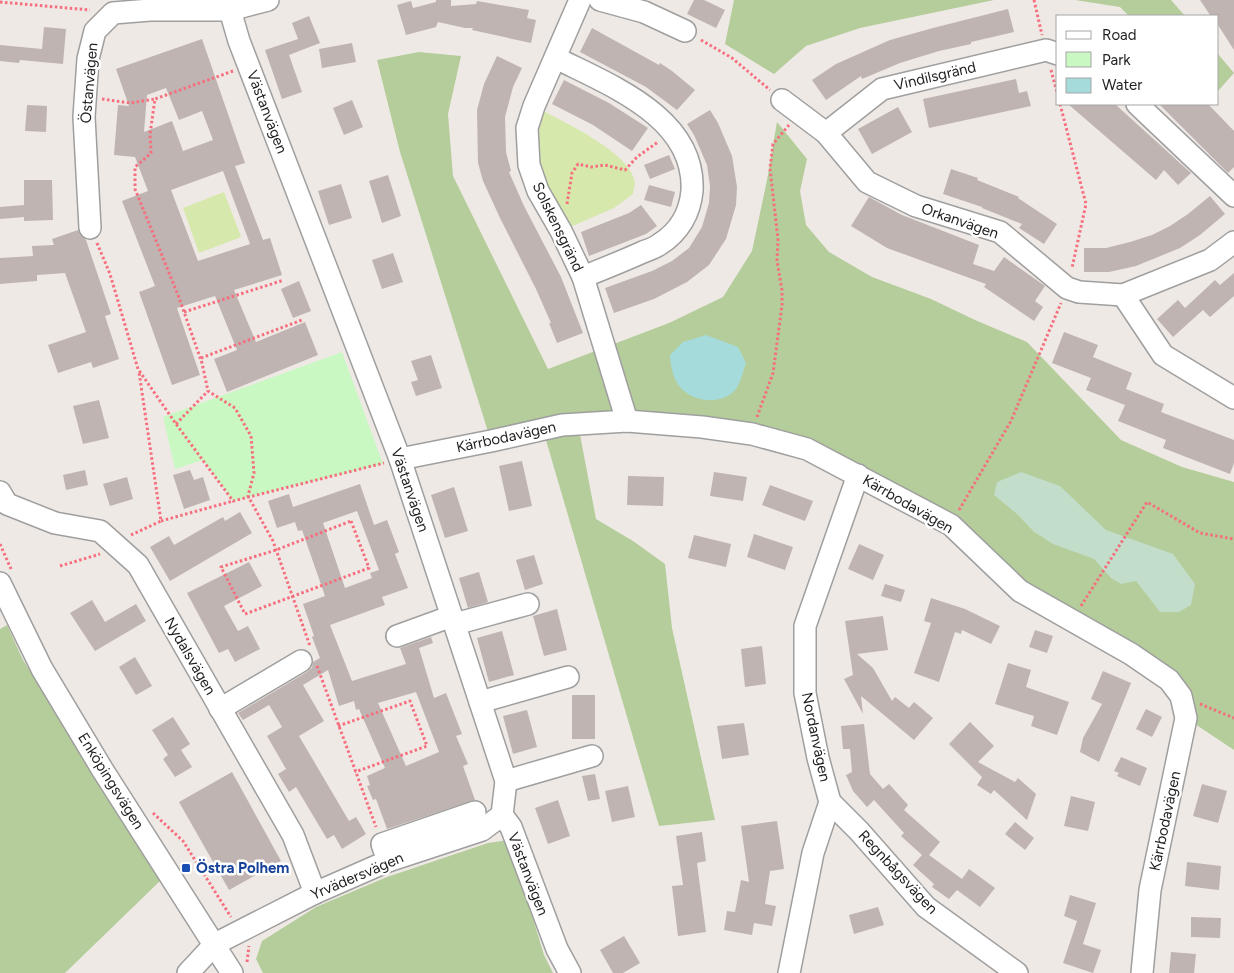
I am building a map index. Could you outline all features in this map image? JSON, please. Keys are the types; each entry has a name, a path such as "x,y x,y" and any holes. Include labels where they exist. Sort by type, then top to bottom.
{"street":[{"path":"113,13 150,10 230,10 268,0"},
{"name":"Solskensgränd","path":"580,0 556,58 542,85 527,128 529,165 538,192 583,277 627,421"},
{"path":"600,0 644,12 685,31"},
{"name":"Västanvägen","path":"230,10 249,66 400,459 506,781 502,815 511,827 557,949 570,973"},
{"name":"Östanvägen","path":"90,228 84,116 88,59 94,31 113,13"},
{"name":"Vindilsgränd","path":"826,133 882,89 1046,50 1056,53"},
{"path":"556,58 628,95 652,112 674,132 686,154 693,176 691,200 684,221 660,244 583,277"},
{"name":"Orkanvägen","path":"782,100 826,133 867,182 916,206 1000,232 1067,288 1079,292 1123,295 1210,260 1234,242"},
{"path":"1138,105 1234,196"},
{"path":"1123,295 1163,355 1234,398"},
{"name":"Kärrbodavägen","path":"400,459 491,442 562,425 627,421 702,427 752,434 807,449 951,525 1020,592 1139,659 1169,680 1181,696 1186,718 1150,890 1142,973"},
{"name":"Nordanvägen","path":"790,973 813,853 830,802 818,758 805,693 804,626 858,475"},
{"name":"Nydalsvägen","path":"0,492 7,504 55,523 100,531 138,565 293,835 315,892"},
{"name":"Enköpingsvägen","path":"6,577 42,668 102,769 215,944 239,968"},
{"path":"397,636 453,620 528,604"},
{"path":"220,709 301,661"},
{"path":"480,702 568,677"},
{"path":"506,781 592,756"},
{"name":"Regnbågsvägen","path":"830,802 859,831 926,907 1017,973"},
{"path":"388,861 382,844 475,812"},
{"name":"Yrvädersvägen","path":"188,973 215,944 315,892 388,861 482,830 502,815"}],"path":[{"path":"0,2 113,13"},
{"path":"685,31 732,58 782,100"},
{"path":"86,97 130,103 156,99 249,66"},
{"path":"156,99 150,134 151,153 135,167 135,189 184,312 200,358 208,391 235,408 252,436 254,473 248,496"},
{"path":"951,525 1011,421 1067,288 1086,204 1060,105"},
{"path":"752,434 773,374 782,304 782,290 777,261 778,240 770,168 773,144 800,112"},
{"path":"547,208 567,205 572,173 578,164 591,167 605,165 625,170 637,157 656,143 669,128"},
{"path":"90,228 110,274 138,369 161,521"},
{"path":"184,312 284,280"},
{"path":"200,358 302,320"},
{"path":"138,369 233,501"},
{"path":"176,424 208,391"},
{"path":"60,566 99,555 113,544 161,521 248,496 400,459"},
{"path":"1072,621 1147,502 1200,533 1234,539"},
{"path":"351,521 369,568 245,614 220,567 276,550 351,521"},
{"path":"0,544 6,577"},
{"path":"1181,696 1234,718"},
{"path":"338,726 410,700 427,746 355,772"},
{"path":"151,811 183,841 228,913 242,930 249,946 239,968"}],"green space":[{"path":"734,0 994,0 860,28 806,46 774,74 725,44"},
{"path":"1075,0 1171,0 1184,15 1128,15 1120,7"},
{"path":"419,52 461,56 448,114 453,176 548,369 669,323 723,297 752,251 777,122 807,159 800,191 806,225 829,252 872,277 931,299 1027,342 1121,440 1182,467 1234,482 1234,750 1186,718 1181,696 1071,621 951,525 807,449 578,424 596,519 633,541 665,564 672,628 715,820 659,826 543,430 491,441 400,152 377,60"},
{"path":"1219,55 1234,73 1219,90"},
{"path":"534,106 593,138 621,160 631,171 635,183 633,194 614,208 561,231 538,191"},
{"path":"224,192 241,237 199,253 183,208"},
{"path":"342,352 383,464 233,501 203,460 175,469 163,417"},
{"path":"1021,472 1060,486 1106,530 1173,554 1195,584 1191,605 1179,612 1160,612 1136,581 1121,584 1111,578 1094,559 1053,544 1034,532 1017,514 994,495 997,482"},
{"path":"7,625 23,660 160,881 65,973 0,973 0,629"},
{"path":"509,840 544,955 553,973 263,973 256,959 262,941 316,907 387,877 488,843"}],"water":[{"path":"706,335 738,347 746,363 736,389 725,397 711,400 696,398 680,387 672,370 670,355 683,342"}],"building":[{"path":"436,0 451,0 451,6 476,4 477,1 529,10 527,18 536,20 531,43 472,30 473,28 438,22 436,27 406,35 397,5 411,1 413,8 436,2"},
{"path":"694,0 704,0 725,10 716,28 687,14"},
{"path":"1200,0 1234,0 1234,50 1219,27 1219,15 1210,15"},
{"path":"1008,9 1014,32 971,42 971,44 939,51 900,63 862,79 861,76 826,100 812,80 836,64 890,40"},
{"path":"309,16 320,43 289,55 302,92 282,99 265,50 298,39 292,23"},
{"path":"44,27 66,29 63,64 20,60 19,63 0,61 0,45 42,49"},
{"path":"592,28 659,65 660,63 695,90 677,110 646,87 580,52"},
{"path":"202,39 245,163 235,166 263,240 270,238 282,275 234,290 256,342 305,322 318,355 227,392 214,359 237,350 215,296 177,308 200,375 172,385 139,292 155,286 122,201 148,191 135,157 114,155 118,105 129,106 116,69","holes":["166,88 179,120 202,111 213,140 183,151 172,121 144,132 147,95","223,171 250,244 198,261 171,190"]},
{"path":"352,43 356,62 322,68 319,49"},
{"path":"497,56 522,68 513,87 505,117 506,152 511,171 509,172 524,206 561,277 583,333 557,343 549,323 551,323 536,289 483,181 478,163 477,110 484,84"},
{"path":"1016,79 1019,93 1027,91 1031,106 929,128 923,99"},
{"path":"564,80 609,103 648,128 632,151 593,125 552,104"},
{"path":"352,100 363,127 344,135 333,108"},
{"path":"27,105 47,106 46,132 25,131"},
{"path":"1069,105 1116,105 1191,173 1178,185 1164,170 1156,180"},
{"path":"1160,105 1209,105 1234,131 1234,167 1228,173"},
{"path":"898,107 912,132 872,154 858,129"},
{"path":"710,110 718,123 732,156 737,187 736,205 726,239 709,265 687,282 654,299 614,313 605,288 652,271 672,261 689,248 702,227 709,203 710,186 707,165 687,124"},
{"path":"669,155 675,169 650,179 644,165"},
{"path":"951,169 978,178 977,180 1019,197 1057,224 1044,244 1019,228 1022,224 982,207 943,194"},
{"path":"388,175 401,216 382,223 369,181"},
{"path":"24,180 52,180 53,220 24,221 24,217 0,219 0,207 24,205"},
{"path":"341,184 352,218 329,225 318,191"},
{"path":"649,185 675,192 671,207 644,200"},
{"path":"1210,196 1225,214 1200,235 1180,248 1136,266 1109,272 1084,272 1084,248 1106,248 1152,235 1188,214"},
{"path":"869,197 902,215 979,245 973,264 994,271 1004,257 1045,286 1035,301 1043,307 1034,321 984,287 986,284 887,248 851,226"},
{"path":"641,205 657,226 646,234 589,256 581,232 629,213"},
{"path":"78,230 80,235 86,240 111,314 105,316 119,359 93,368 91,362 58,373 48,345 86,332 65,273 37,275 37,281 0,284 0,258 33,256 32,246 54,245 52,239"},
{"path":"393,253 403,282 382,289 372,260"},
{"path":"1234,273 1234,296 1210,317 1203,310 1173,337 1157,319 1178,300 1185,308 1215,280 1220,285"},
{"path":"299,281 311,311 293,318 281,289"},
{"path":"1064,332 1098,345 1093,357 1132,373 1126,389 1164,404 1161,412 1234,440 1234,463 1230,474 1163,448 1166,440 1118,421 1125,405 1086,390 1091,378 1052,363"},
{"path":"431,355 442,388 416,396 411,382 418,380 411,361"},
{"path":"99,400 109,438 83,444 73,406"},
{"path":"522,461 532,506 509,511 499,466"},
{"path":"85,470 88,485 66,490 63,475"},
{"path":"190,470 194,480 203,477 210,500 184,509 173,475"},
{"path":"714,472 747,477 743,501 710,496"},
{"path":"628,476 664,477 663,506 627,505"},
{"path":"127,477 133,499 110,506 103,484"},
{"path":"360,484 374,525 387,520 399,552 395,554 408,588 382,597 385,605 330,625 352,681 406,664 400,648 431,637 433,643 419,648 434,698 446,693 462,734 456,736 468,764 463,766 475,800 387,829 376,799 373,800 367,786 370,785 367,776 385,768 359,709 356,710 354,701 339,706 328,670 303,685 324,721 299,736 349,821 356,817 366,834 342,849 334,835 327,839 296,787 289,792 278,774 286,769 267,736 282,727 269,705 243,720 238,713 307,672 312,668 313,662 320,658 303,604 325,596 302,530 298,531 295,522 277,528 268,501 289,494 293,507","holes":["357,511 379,570 370,573 372,578 345,588 323,523","416,692 439,752 406,766 378,703"]},
{"path":"770,485 813,501 805,521 762,505"},
{"path":"454,487 468,531 445,538 431,495"},
{"path":"240,512 252,533 170,581 150,547 169,536 174,545 223,517 225,521"},
{"path":"754,534 793,547 785,570 747,557"},
{"path":"694,535 731,544 726,567 688,558"},
{"path":"859,544 884,555 873,580 848,569"},
{"path":"534,555 543,584 525,590 516,560"},
{"path":"249,562 262,586 224,606 238,631 248,626 260,649 235,662 228,649 219,653 187,593"},
{"path":"479,572 488,602 468,608 459,578"},
{"path":"885,584 905,590 901,602 881,596"},
{"path":"931,598 965,609 1000,626 991,644 962,630 961,634 955,632 939,682 914,673 931,623 924,621"},
{"path":"92,600 105,622 136,604 146,621 95,651 70,613"},
{"path":"557,609 567,650 544,656 533,616"},
{"path":"883,616 888,650 857,654 873,668 892,701 895,697 909,708 914,702 933,718 914,740 861,696 863,714 844,679 853,675 845,621"},
{"path":"1035,630 1053,636 1047,653 1029,647"},
{"path":"502,631 514,675 489,682 477,638"},
{"path":"762,646 766,684 745,687 741,649"},
{"path":"135,657 152,686 136,695 119,667"},
{"path":"1008,663 1031,670 1026,687 1069,702 1057,735 1031,726 1034,716 995,704"},
{"path":"1103,671 1131,683 1099,762 1080,752 1083,738 1102,704 1091,699"},
{"path":"572,695 595,695 595,739 572,739"},
{"path":"1146,709 1162,717 1152,737 1136,729"},
{"path":"527,710 537,747 513,754 503,716"},
{"path":"173,717 190,744 181,750 192,767 175,777 163,759 168,755 152,730"},
{"path":"970,722 994,746 978,762 1015,782 1018,778 1036,794 1027,820 994,790 991,794 977,785 982,777 949,744"},
{"path":"744,723 749,755 722,759 717,726"},
{"path":"864,724 870,774 883,789 889,784 908,805 904,810 940,842 929,855 962,879 969,869 995,888 980,907 957,890 949,899 932,887 934,884 913,865 922,855 901,836 904,833 874,800 867,807 853,791 846,775 852,772 850,749 843,749 841,726"},
{"path":"1121,757 1147,768 1140,786 1117,776 1119,773 1114,771"},
{"path":"232,772 281,861 229,890 179,802"},
{"path":"595,774 600,799 588,801 582,776"},
{"path":"1202,784 1227,791 1218,823 1193,816"},
{"path":"628,786 635,817 612,822 605,791"},
{"path":"1071,796 1095,802 1088,831 1064,826"},
{"path":"558,800 570,836 548,844 535,808"},
{"path":"777,821 784,869 770,871 765,904 776,906 772,926 754,923 752,935 724,930 727,911 735,912 741,880 749,882 741,826"},
{"path":"1015,822 1034,838 1025,850 1005,834"},
{"path":"702,832 706,861 697,863 706,932 678,936 672,886 683,885 676,836"},
{"path":"1187,862 1221,866 1219,890 1185,886"},
{"path":"1070,895 1096,903 1083,944 1101,950 1093,973 1063,963 1077,921 1064,916"},
{"path":"878,907 884,925 854,934 849,915"},
{"path":"1191,917 1221,918 1220,938 1191,937"},
{"path":"624,936 640,963 623,973 613,973 600,950"},
{"path":"1171,952 1196,954 1194,973 1169,973"}],"place":[{"name":"Östra Polhem","path":"186,868"}]}
